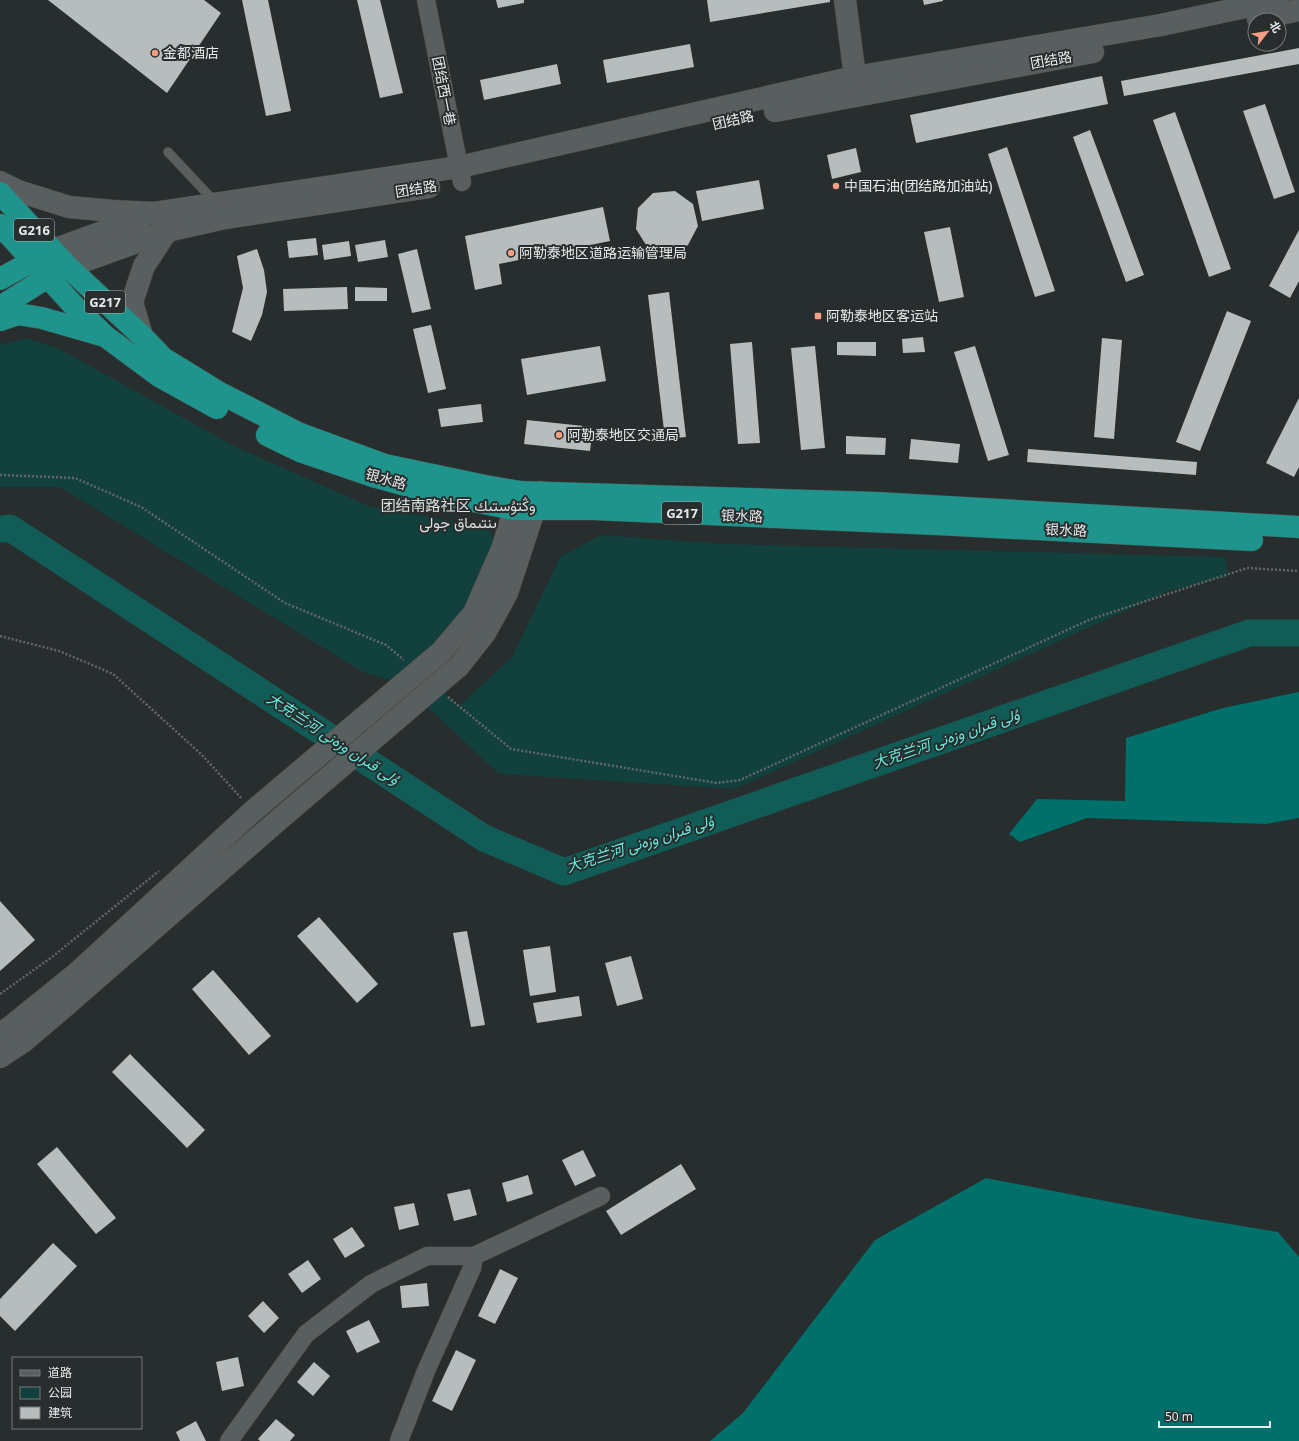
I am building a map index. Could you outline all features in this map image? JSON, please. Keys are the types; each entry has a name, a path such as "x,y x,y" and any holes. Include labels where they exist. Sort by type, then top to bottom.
{"highway":[{"name":"G216","path":"0,193 68,267"},
{"name":"G216","path":"0,225 48,277"},
{"name":"G216","path":"0,279 53,250"},
{"path":"0,307 48,277 68,267"},
{"name":"G217","path":"68,267 142,336"},
{"name":"G217","path":"48,277 76,308 105,336"},
{"path":"0,320 18,314 42,318 105,336"},
{"name":"银水路","path":"105,336 159,376 300,451 376,477 431,492 527,500 593,509 920,523 1299,542"},
{"name":"银水路","path":"142,336 163,358 220,393 298,434 385,465 485,486 527,500 877,503 1299,527"}],"main road":[{"path":"845,0 857,86"},
{"name":"团结路","path":"68,267 167,231 225,218 460,174 784,108 857,86 1278,0"},
{"name":"团结路","path":"857,86 1164,40 1299,10"},
{"name":"团结路","path":"154,213 217,203 460,174"},
{"path":"0,182 18,191 69,207 154,213"},
{"path":"53,250 154,213"},
{"path":"142,336 132,302 144,266 167,231"},
{"path":"0,1034 77,973 253,811 441,652 474,613 502,549 527,500"},
{"path":"0,1057 24,1041 64,1007 275,822 459,666 485,633 507,593 527,500"}],"street":[{"name":"团结西一巷","path":"426,0 460,174"},
{"path":"229,1441 306,1334 371,1284 427,1256 474,1256 601,1196"},
{"path":"399,1441 426,1371 472,1268 474,1256"}],"lane":[{"path":"168,152 217,203"}],"path":[{"path":"0,476 75,478 141,507 285,603 386,645 410,665"},
{"path":"446,695 511,749 717,783 740,780 1091,619 1247,568 1299,571"},
{"path":"0,636 59,651 113,674 202,755 253,811"},
{"path":"0,994 52,957 160,870"}],"green space":[{"path":"26,338 58,348 234,446 369,506 453,521 490,531 495,544 464,612 414,666 459,706 512,657 560,557 601,535 722,544 1225,557 1228,576 1169,591 735,789 499,774 403,684 363,672 60,487 0,487 0,345"}],"shaded area":[{"path":"1299,692 1299,818 1266,824 1087,818 1020,842 1009,834 1037,799 1125,801 1126,738 1223,708"},
{"path":"986,1178 1194,1218 1278,1232 1299,1257 1299,1441 710,1441 743,1413 875,1240"}],"building":[{"name":"金都酒店","path":"48,0 204,0 221,13 167,93"},
{"path":"242,0 268,0 291,111 266,116"},
{"path":"357,0 380,0 403,93 380,98"},
{"path":"496,0 524,0 524,3 498,8"},
{"path":"707,0 830,0 830,2 710,22"},
{"path":"923,0 943,0 943,1 924,5"},
{"path":"690,44 694,67 607,83 603,60"},
{"path":"1299,48 1299,64 1124,96 1121,81 1277,52 1287,52 1287,50"},
{"path":"557,64 561,84 484,100 480,80"},
{"path":"1102,76 1108,104 916,143 910,115"},
{"path":"1265,104 1295,192 1274,199 1243,111"},
{"path":"1175,112 1231,269 1209,277 1153,120"},
{"path":"1090,130 1144,275 1126,282 1073,137"},
{"path":"1007,147 1055,291 1035,297 988,154"},
{"path":"856,148 861,172 832,179 827,155"},
{"path":"759,180 764,209 702,221 696,191"},
{"path":"675,191 693,204 698,226 688,245 669,254 648,248 636,229 638,208 653,193"},
{"name":"阿勒泰地区道路运输管理局","path":"603,207 610,241 499,264 502,284 475,290 465,236"},
{"path":"950,227 964,297 939,302 924,232"},
{"path":"1299,230 1299,281 1290,298 1269,286"},
{"path":"316,238 318,255 289,258 287,241"},
{"path":"385,240 388,257 358,262 355,245"},
{"path":"349,241 351,256 324,260 322,245"},
{"path":"257,249 264,270 267,292 262,315 251,341 232,332 243,288 237,256"},
{"path":"417,249 431,309 412,313 398,254"},
{"path":"347,287 348,309 284,311 283,289"},
{"path":"355,287 387,288 387,301 355,301"},
{"path":"669,292 686,437 665,439 648,295"},
{"path":"1227,311 1251,321 1200,451 1176,442"},
{"path":"431,325 446,389 428,393 413,329"},
{"path":"923,337 925,352 903,353 902,339"},
{"path":"1102,338 1122,340 1114,439 1094,437"},
{"path":"752,342 760,443 738,444 730,344"},
{"path":"837,342 876,342 876,356 837,355"},
{"path":"600,346 606,381 527,395 521,359"},
{"path":"815,346 825,448 801,450 791,348"},
{"path":"975,346 1009,455 988,461 954,352"},
{"path":"1299,398 1299,467 1294,477 1266,463"},
{"path":"481,404 483,422 441,427 438,409"},
{"name":"阿勒泰地区交通局","path":"527,420 593,427 590,451 524,444"},
{"path":"846,436 886,438 885,455 846,454"},
{"path":"911,439 960,444 958,463 909,459"},
{"path":"1028,449 1197,462 1196,475 1027,462"},
{"path":"0,901 35,940 0,971"},
{"path":"319,917 378,984 357,1003 297,936"},
{"path":"467,931 485,1025 471,1027 453,933"},
{"path":"550,946 556,992 530,996 523,950"},
{"path":"631,956 643,999 617,1006 605,963"},
{"path":"213,970 271,1036 249,1055 192,989"},
{"path":"579,996 582,1016 537,1023 533,1003"},
{"path":"130,1054 205,1130 187,1148 112,1072"},
{"path":"57,1147 116,1218 96,1234 37,1164"},
{"path":"583,1150 596,1176 575,1186 562,1160"},
{"path":"681,1164 696,1189 621,1235 606,1211"},
{"path":"528,1175 533,1194 507,1202 502,1183"},
{"path":"470,1189 477,1215 454,1221 447,1194"},
{"path":"414,1203 419,1225 399,1230 394,1207"},
{"path":"352,1227 365,1246 345,1258 333,1239"},
{"path":"53,1243 77,1266 15,1331 0,1316 0,1299"},
{"path":"308,1260 321,1279 302,1293 288,1274"},
{"path":"500,1269 518,1278 495,1324 478,1316"},
{"path":"427,1283 429,1306 402,1308 400,1286"},
{"path":"263,1301 279,1318 264,1333 248,1316"},
{"path":"369,1320 380,1342 357,1353 346,1331"},
{"path":"456,1350 476,1360 452,1411 432,1401"},
{"path":"238,1357 244,1386 222,1391 216,1362"},
{"path":"314,1362 330,1376 313,1396 297,1382"},
{"path":"276,1419 295,1435 290,1441 260,1441 258,1439"},
{"path":"196,1421 206,1441 180,1441 176,1432"}],"waterway":[{"name":"大克兰河 ۇلى قىران وزەنى","path":"0,529 10,528 484,838 564,872 1249,633 1299,633"}],"place":[{"name":"金都酒店","path":"155,53"},
{"name":"中国石油(团结路加油站)","path":"836,186"},
{"name":"阿勒泰地区道路运输管理局","path":"511,253"},
{"name":"阿勒泰地区客运站","path":"818,316"},
{"name":"阿勒泰地区交通局","path":"559,435"}],"district":[{"name":"团结南路社区 وڭتۇستىك ىنتىماق جولى","path":"458,514"}]}
